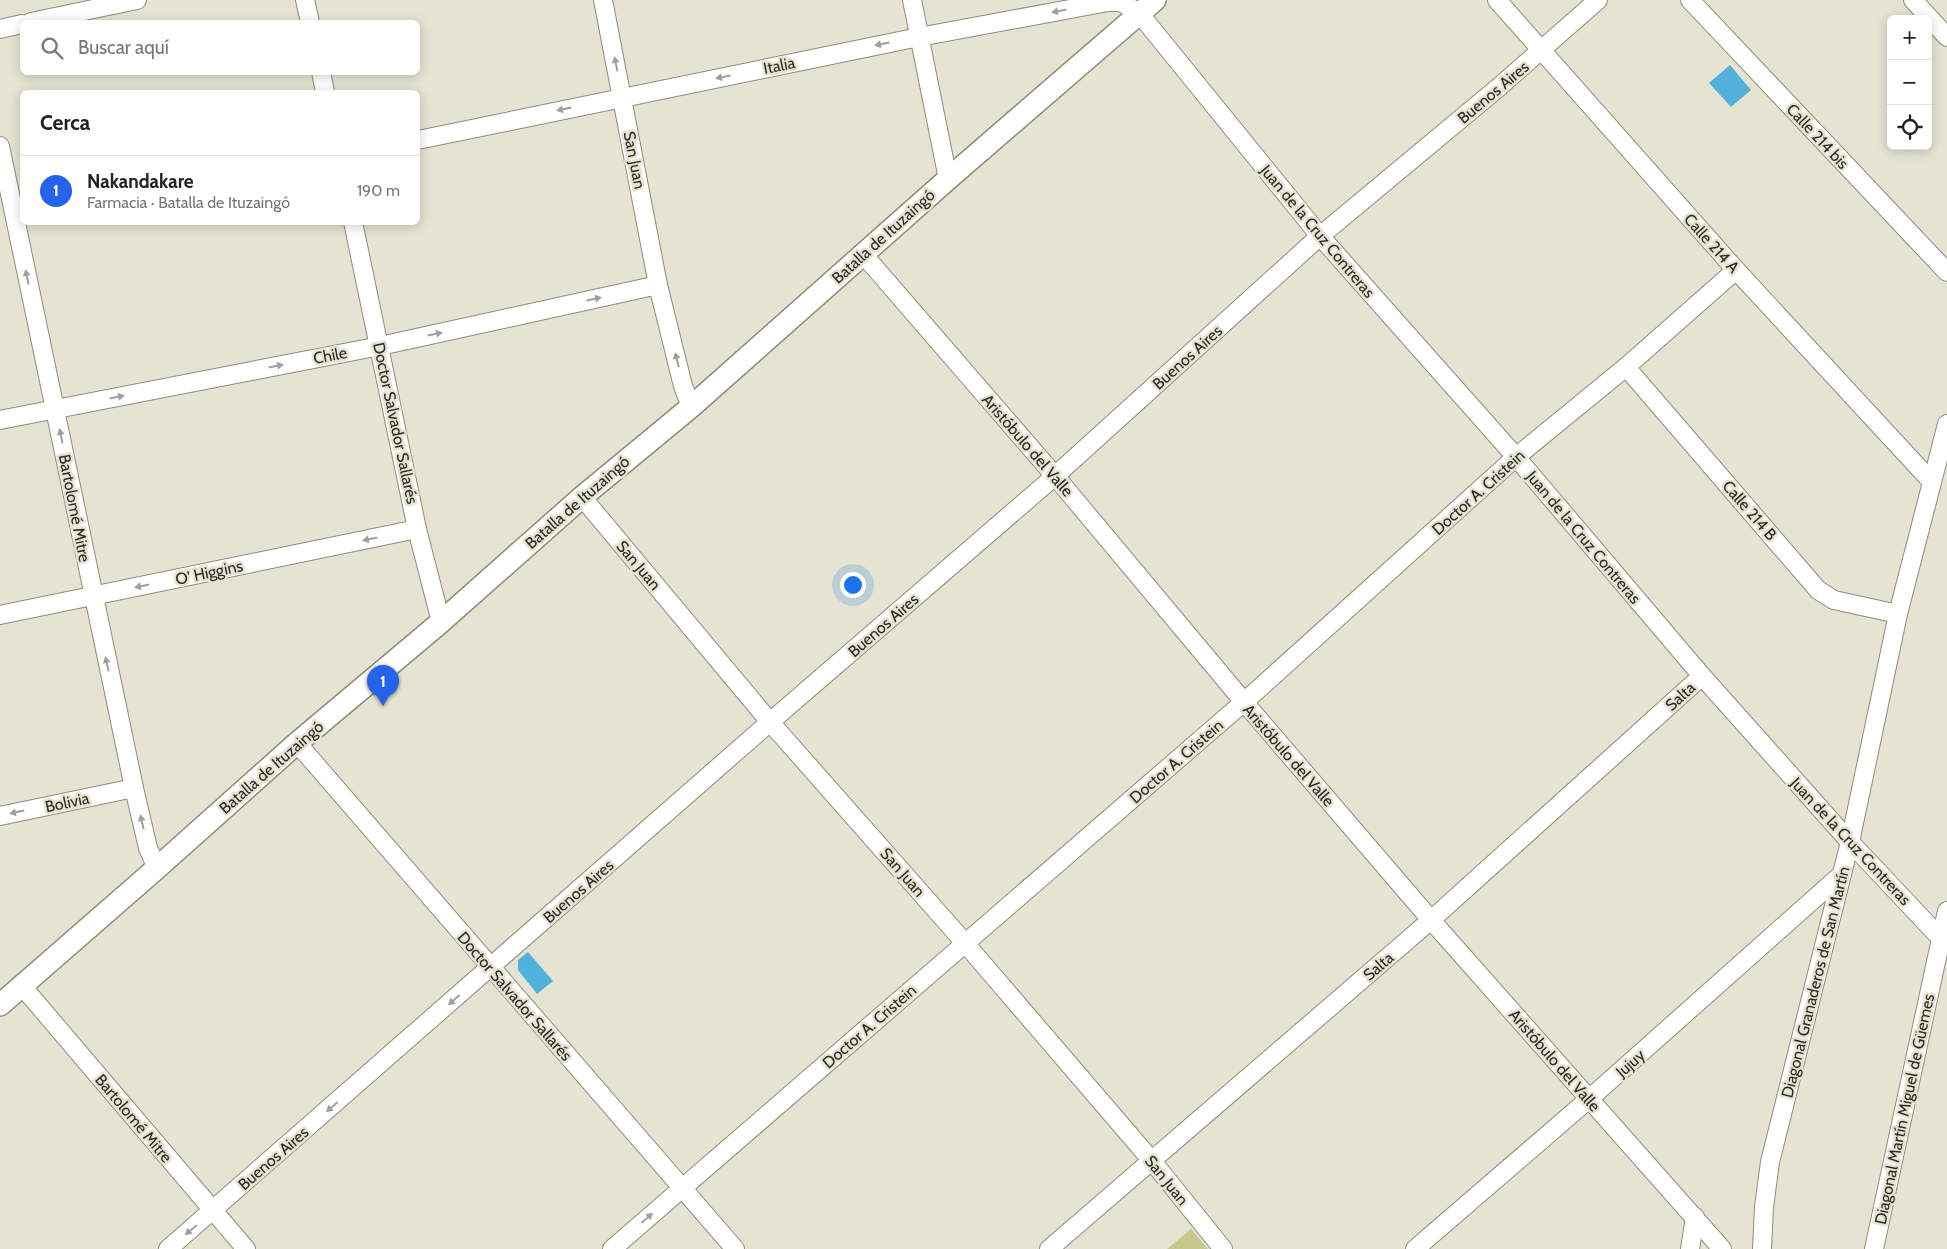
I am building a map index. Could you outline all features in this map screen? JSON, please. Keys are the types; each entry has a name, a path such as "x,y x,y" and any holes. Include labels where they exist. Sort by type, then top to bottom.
{"main road":[{"name":"Batalla de Ituzaingó","path":"0,1005 296,743 441,622 582,497 691,407 948,179 1147,7"}],"street":[{"path":"41,20 137,0"},
{"path":"305,0 310,20"},
{"name":"San Juan","path":"603,0 658,285 683,386 691,407"},
{"path":"912,0 948,179"},
{"name":"Calle 214 A","path":"1497,0 1736,270 1931,481"},
{"name":"Buenos Aires","path":"168,1249 770,722 1055,476 1320,236 1541,51 1598,0"},
{"name":"Calle 214 bis","path":"1690,0 1947,272"},
{"path":"1913,0 1947,37"},
{"name":"Italia","path":"420,140 919,37 1108,2 1121,2 1147,7"},
{"name":"Juan de la Cruz Contreras","path":"1147,7 1320,236 1516,458 1702,676 1850,842 1944,941"},
{"path":"0,29 20,24"},
{"path":"322,75 325,90"},
{"name":"Bartolomé Mitre","path":"0,146 12,218 56,409 92,597 148,848 157,868"},
{"name":"Doctor Salvador Sallarés","path":"354,225 417,529 441,622"},
{"name":"Aristóbulo del Valle","path":"863,254 1055,476 1244,702 1431,920 1722,1249"},
{"name":"Doctor A. Cristein","path":"612,1249 1244,702 1516,458 1626,367 1736,270"},
{"name":"Chile","path":"0,420 380,346 658,285"},
{"name":"Calle 214 B","path":"1626,367 1818,590 1834,600 1898,614"},
{"name":"Diagonal Granaderos de San Martín","path":"1762,1249 1764,1207 1770,1162 1850,842 1898,614 1947,424"},
{"name":"San Juan","path":"582,497 770,722 965,943 1152,1161 1223,1249"},
{"name":"O' Higgins","path":"0,616 417,529"},
{"name":"Salta","path":"1049,1249 1431,920 1702,676"},
{"name":"Doctor Salvador Sallarés","path":"296,743 735,1249"},
{"name":"Bolivia","path":"0,816 134,788"},
{"name":"Jujuy","path":"1415,1249 1589,1099 1842,874"},
{"name":"Diagonal Martín Miguel de Güemes","path":"1874,1249 1944,941 1947,911"},
{"name":"Bartolomé Mitre","path":"22,986 246,1249"},
{"path":"1690,1249 1695,1217"}],"shaded area":[{"path":"1191,1229 1208,1249 1167,1249"}],"building":[{"path":"1730,65 1751,90 1731,107 1709,83"},
{"path":"528,952 553,981 537,994 518,970 518,960"}],"place":[{"name":"Nakandakare","path":"383,706"}]}
